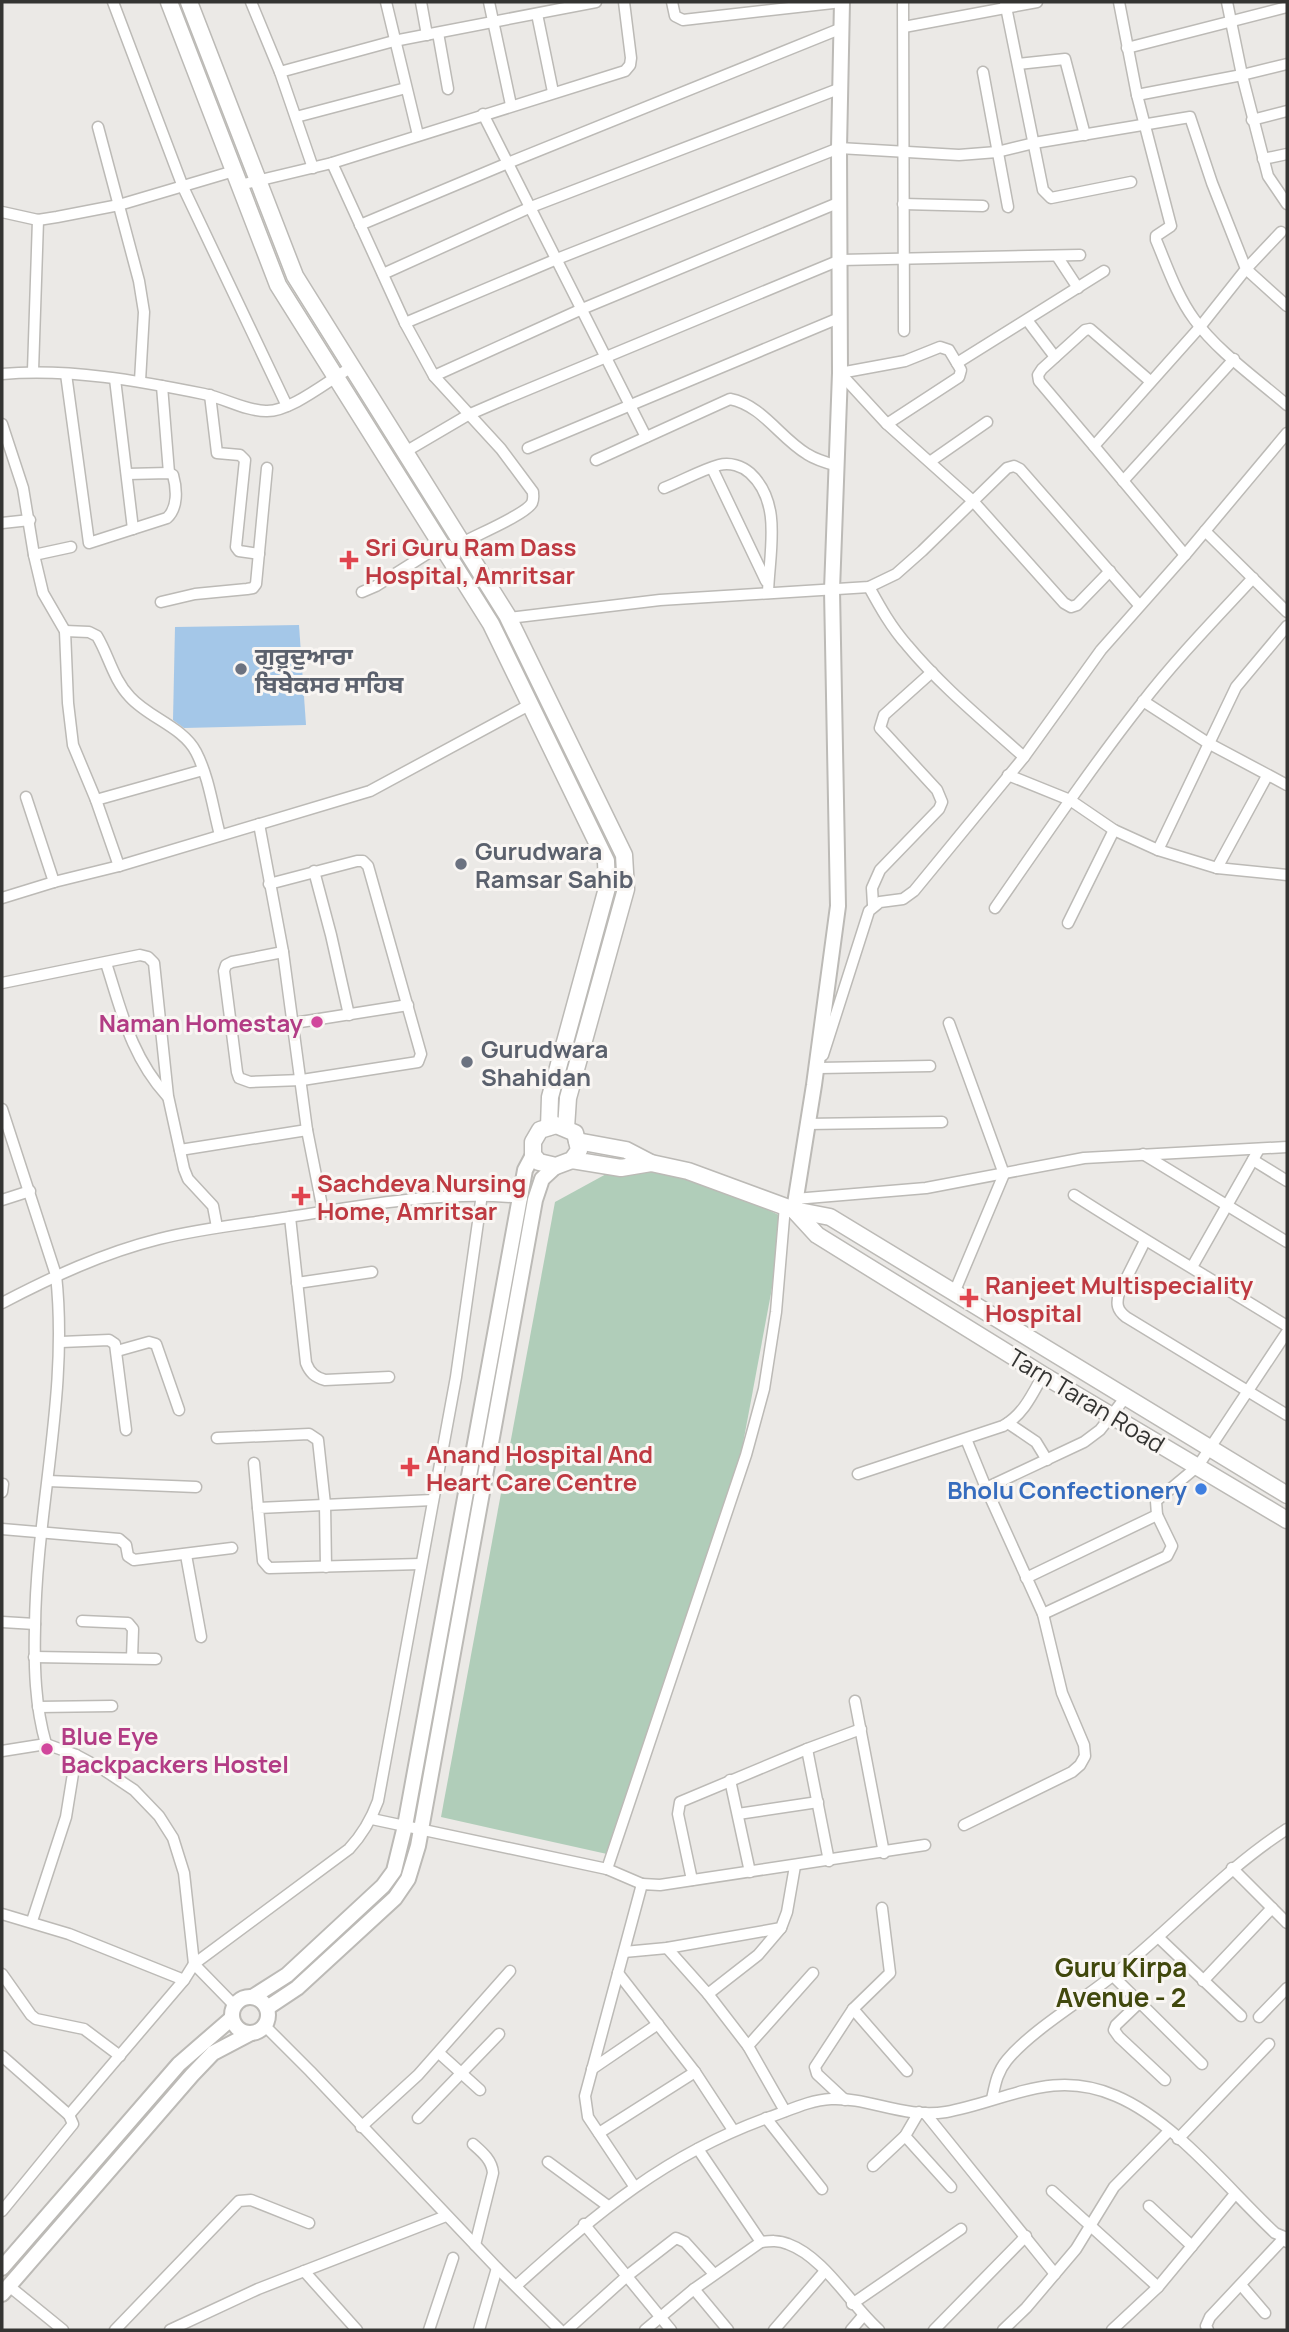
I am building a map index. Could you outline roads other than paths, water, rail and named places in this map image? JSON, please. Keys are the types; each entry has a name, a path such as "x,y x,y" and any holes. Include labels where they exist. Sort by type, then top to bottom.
{"main road":[{"path":"169,2 278,285 491,624 606,860 607,888 550,1097 549,1127"},
{"path":"190,2 295,276 509,618 624,856 626,889 568,1098 566,1128"},
{"path":"577,1141 626,1150 651,1163 688,1171 791,1205 814,1085 838,906 832,590 840,373 839,148 842,2"},
{"path":"419,510 435,500"},
{"path":"2,2268 179,2064 233,2012 242,1998 254,1996 287,1975 383,1886 394,1871 405,1826 525,1170 533,1155 533,1142 540,1130 549,1127 566,1128 575,1133 579,1150 572,1160"},
{"path":"533,1155 539,1162 556,1166"},
{"path":"267,2008 297,1988 395,1898 408,1879 421,1828 535,1200 542,1180 556,1166 572,1160 621,1168 651,1163"},
{"name":"Tarn Taran Road","path":"791,1205 830,1217 1287,1495"},
{"name":"Tarn Taran Road","path":"791,1205 817,1235 1043,1376 1287,1520"},
{"path":"5,2290 213,2053 265,2026 268,2020 267,2008 254,1996"},
{"path":"233,2012 236,2027 251,2033"}],"street":[{"path":"113,2 183,187 287,406"},
{"path":"251,2 280,72 313,168"},
{"path":"386,2 418,135"},
{"path":"421,2 448,89"},
{"path":"489,2 511,106"},
{"path":"280,72 394,41 596,2"},
{"path":"2,212 38,220 119,205 183,187 237,178 258,180 313,168 625,71 631,58 624,2"},
{"path":"672,2 672,11 678,19 842,2"},
{"path":"736,2 737,14"},
{"path":"903,2 904,331"},
{"path":"904,27 1006,4 1037,2"},
{"path":"1119,2 1137,95 1171,226 1156,236 1156,240 1184,304 1200,327 1287,405"},
{"path":"1227,2 1252,120 1268,176 1287,204"},
{"path":"1006,4 1042,190 1051,198 1131,182"},
{"path":"1127,48 1287,6"},
{"path":"537,14 553,92"},
{"path":"360,225 842,28"},
{"path":"1018,64 1065,59 1085,135"},
{"path":"1137,95 1287,64"},
{"path":"983,72 1008,207"},
{"path":"296,117 406,88"},
{"path":"383,274 531,207 841,88"},
{"path":"1252,120 1287,111"},
{"path":"483,114 646,437"},
{"path":"405,323 839,148 959,155 998,152 1186,116 1193,120 1212,183 1246,269 1287,306"},
{"path":"97,127 139,281 144,312 140,381"},
{"path":"1263,159 1287,154"},
{"path":"332,163 405,323 434,376 501,449 533,492 534,499 521,512 462,543"},
{"path":"434,376 582,309 840,202"},
{"path":"903,204 983,206"},
{"path":"33,371 38,220"},
{"path":"1094,446 1281,232"},
{"path":"405,452 468,415 840,260 1080,255"},
{"path":"1057,256 1078,288"},
{"path":"957,363 1104,271"},
{"path":"528,448 630,403 839,318"},
{"path":"1027,320 1055,357"},
{"path":"1150,381 1096,331 1090,329 1085,330 1038,375 1039,381 1185,555"},
{"path":"840,373 905,361 940,347 949,350 961,370 959,377 887,424"},
{"path":"1123,481 1234,359"},
{"path":"2,374 33,371 140,381 267,411 287,406 352,367"},
{"path":"840,373 887,424 973,501 1064,603 1070,607 1077,605 1110,571"},
{"path":"66,374 89,543 167,518 173,513 175,478 169,473 127,474"},
{"path":"115,379 133,530"},
{"path":"162,386 169,473"},
{"path":"210,396 217,453 240,454 245,460 236,547 239,551 259,554"},
{"path":"596,460 730,399 741,401 754,409 806,453 838,466"},
{"path":"931,461 987,422"},
{"path":"2,424 23,488 43,593 65,631 73,745 119,866"},
{"path":"814,1085 850,967 873,905 903,899 914,891 1024,757 1101,650 1287,433"},
{"path":"664,488 720,464 733,464 747,470 769,498 771,515 768,588"},
{"path":"509,618 768,588 832,590 869,586 896,574 1007,468 1014,466 1020,469 1139,605"},
{"path":"161,602 195,594 253,588 258,575 267,468"},
{"path":"712,468 768,588"},
{"path":"2,523 30,520"},
{"path":"1205,531 1287,612"},
{"path":"362,592 441,545"},
{"path":"34,555 71,547"},
{"path":"995,908 1143,701 1253,578"},
{"path":"869,586 889,622 907,646 1024,757"},
{"path":"1158,850 1236,687 1287,626"},
{"path":"65,631 89,632 97,636 124,690 146,712 186,739 196,752 220,835"},
{"path":"873,905 872,888 880,870 942,802 937,790 880,728 884,715 932,672"},
{"path":"1143,701 1209,743 1287,785"},
{"path":"2,898 119,866 370,790 531,704"},
{"path":"96,800 203,770"},
{"path":"1008,775 1070,800 1114,830 1158,850 1217,868 1287,875"},
{"path":"1217,868 1267,776"},
{"path":"26,797 54,882"},
{"path":"259,824 283,952 307,1130 323,1211"},
{"path":"1068,923 1114,830"},
{"path":"269,884 356,861 363,861 368,866 421,1054 418,1062 302,1080 244,1082 237,1072 224,971 226,965 232,962 283,952"},
{"path":"314,872 349,1015"},
{"path":"2,983 140,955 153,962 168,1097 180,1150 188,1179 213,1206 217,1227"},
{"path":"106,963 137,1054 145,1070 168,1097"},
{"path":"294,1023 408,1005"},
{"path":"949,1023 1004,1174 954,1293"},
{"path":"819,1068 930,1066"},
{"path":"2,1109 56,1275 61,1342 54,1432 40,1532 35,1624 34,1657 39,1722 46,1744"},
{"path":"806,1124 942,1122"},
{"path":"180,1150 307,1130"},
{"path":"607,1870 746,1455 764,1390 791,1205 926,1188 1084,1158 1287,1147"},
{"path":"1192,1267 1259,1149"},
{"path":"1143,1154 1287,1242"},
{"path":"1253,1160 1287,1181"},
{"path":"2,1200 30,1191"},
{"path":"69,2115 184,1980 194,1964 349,1849 372,1819 456,1377 482,1194"},
{"path":"2,1303 56,1275 107,1255 158,1239 217,1227 323,1211 482,1194 522,1198"},
{"path":"1074,1195 1287,1326"},
{"path":"290,1217 309,1371 316,1378 325,1380 389,1377"},
{"path":"1145,1241 1119,1293 1119,1311 1287,1415"},
{"path":"297,1283 372,1272"},
{"path":"1044,1614 1167,1556 1172,1546 1157,1515 1156,1501 1198,1466 1287,1332"},
{"path":"61,1342 109,1340 115,1344 126,1430"},
{"path":"117,1351 149,1342 156,1344 179,1410"},
{"path":"858,1474 1008,1423 1024,1409 1043,1376"},
{"path":"986,1488 1084,1442 1100,1430 1125,1398"},
{"path":"1008,1423 1036,1442 1047,1460"},
{"path":"216,1438 309,1434 314,1436 320,1445 326,1567"},
{"path":"964,1825 1072,1772 1085,1756 1084,1745 1062,1693 1044,1614 966,1439"},
{"path":"254,1462 265,1565 275,1568 421,1564"},
{"path":"48,1481 196,1487"},
{"path":"258,1508 433,1500"},
{"path":"1026,1578 1157,1515"},
{"path":"2,1529 119,1539 126,1545 128,1556 134,1560 232,1548"},
{"path":"186,1555 201,1637"},
{"path":"82,1620 128,1623 133,1629 132,1658"},
{"path":"2,1622 35,1624"},
{"path":"34,1657 156,1659"},
{"path":"856,1701 884,1853"},
{"path":"38,1707 112,1706"},
{"path":"692,1880 677,1807 685,1798 861,1729"},
{"path":"2,1751 46,1744 76,1755 134,1790 159,1816 173,1838 184,1872 194,1964 233,2012"},
{"path":"807,1749 829,1861"},
{"path":"32,1921 66,1817 76,1755"},
{"path":"730,1780 750,1872"},
{"path":"738,1814 818,1801"},
{"path":"372,1819 607,1870 642,1884 660,1885 925,1845"},
{"path":"992,2099 996,2076 1019,2047 1113,1976 1232,1868 1287,1829"},
{"path":"708,1994 758,1955 781,1928 787,1912 795,1866"},
{"path":"1232,1868 1287,1923"},
{"path":"634,2186 588,2117 585,2096 642,1884"},
{"path":"846,2101 817,2074 815,2067 853,2009 890,1973 882,1908"},
{"path":"1203,1981 1272,1908"},
{"path":"2,1914 32,1921 184,1980"},
{"path":"624,1952 667,1948 781,1928"},
{"path":"1157,1937 1241,2017"},
{"path":"667,1948 708,1994 748,2046 785,2111"},
{"path":"361,2127 399,2094 439,2053 510,1971"},
{"path":"618,1973 695,2072 733,2130"},
{"path":"748,2046 813,1973"},
{"path":"2,1974 31,2015 84,2029 120,2056"},
{"path":"1113,1976 1202,2064"},
{"path":"1259,2017 1287,1988"},
{"path":"1139,2003 1114,2030 1165,2080"},
{"path":"853,2009 907,2071"},
{"path":"592,2069 658,2024"},
{"path":"265,2026 446,2216 560,2330"},
{"path":"418,2118 499,2034"},
{"path":"1178,2139 1269,2044"},
{"path":"439,2053 480,2090"},
{"path":"2,2056 69,2115 73,2124 2,2211"},
{"path":"598,2133 695,2072"},
{"path":"517,2285 584,2224 634,2186 733,2130 809,2102 832,2099 922,2113 946,2112 1046,2085 1080,2085 1115,2095 1145,2112 1170,2131 1275,2233 1286,2239 1210,2317 1207,2322 1208,2330"},
{"path":"873,2166 905,2136 922,2113"},
{"path":"922,2113 1055,2274"},
{"path":"766,2118 822,2189"},
{"path":"1003,2330 1055,2274 1091,2227 1114,2187 1170,2131"},
{"path":"905,2136 951,2187"},
{"path":"473,2144 493,2166 475,2245"},
{"path":"698,2149 761,2242"},
{"path":"548,2162 608,2206"},
{"path":"1052,2191 1158,2287"},
{"path":"1116,2329 1158,2287 1235,2194"},
{"path":"115,2330 239,2201 251,2200 309,2223"},
{"path":"1149,2206 1192,2246"},
{"path":"170,2330 258,2289 446,2216"},
{"path":"584,2224 671,2330"},
{"path":"852,2304 961,2229"},
{"path":"933,2330 1026,2236"},
{"path":"567,2330 627,2276 676,2238 685,2242 714,2274"},
{"path":"645,2330 714,2274 761,2242 775,2241 788,2244 814,2260 863,2316 879,2330"},
{"path":"429,2330 453,2258"},
{"path":"479,2330 496,2267"},
{"path":"304,2271 357,2330"},
{"path":"774,2330 825,2271"},
{"path":"1241,2284 1265,2313"},
{"path":"5,2290 63,2330"},
{"path":"694,2290 728,2330"},
{"path":"851,2330 863,2316"}],"water":[{"path":"299,625 306,725 184,728 173,720 175,627"}],"place":[{"name":"Sri Guru Ram Dass Hospital, Amritsar","path":"349,560"},
{"name":"ਗੁਰੂਦੁਆਰਾ ਬਿਬੇਕਸਰ ਸਾਹਿਬ","path":"241,669"},
{"name":"Gurudwara Ramsar Sahib","path":"461,864"},
{"name":"Naman Homestay","path":"317,1022"},
{"name":"Gurudwara Shahidan","path":"467,1062"},
{"name":"Sachdeva Nursing Home, Amritsar","path":"301,1196"},
{"name":"Ranjeet Multispeciality Hospital","path":"969,1298"},
{"name":"Anand Hospital And Heart Care Centre","path":"410,1467"},
{"name":"Bholu Confectionery","path":"1201,1489"},
{"name":"Blue Eye Backpackers Hostel","path":"47,1749"}],"district":[{"name":"Guru Kirpa Avenue - 2","path":"1121,1982"}]}
